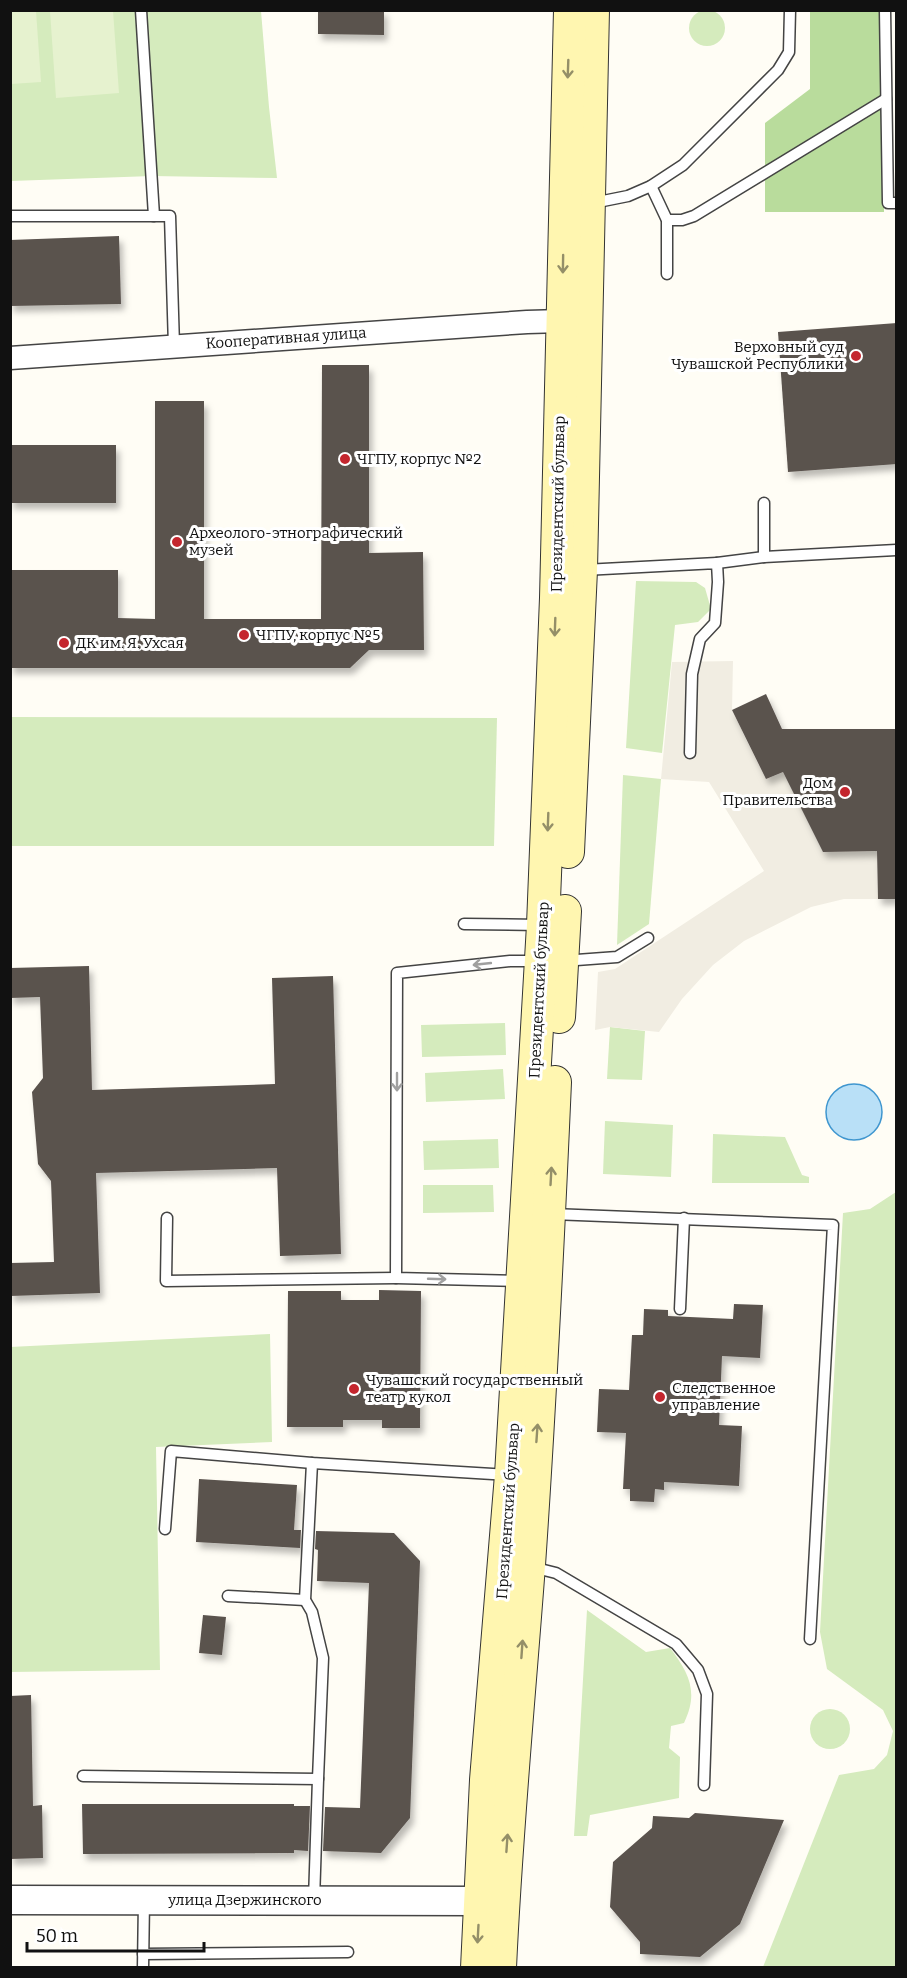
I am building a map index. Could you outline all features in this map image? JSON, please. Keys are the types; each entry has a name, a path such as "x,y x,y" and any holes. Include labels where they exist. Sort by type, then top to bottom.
{"main road":[{"name":"Президентский бульвар","path":"500,1968 492,1901 486,1780 516,1564 552,961 569,571 576,204 570,10"},
{"name":"Президентский бульвар","path":"576,204 593,10"},
{"name":"Президентский бульвар","path":"552,961 543,925 569,571"},
{"name":"Президентский бульвар","path":"523,1476 523,1281 537,1213"},
{"name":"Президентский бульвар","path":"477,1968 492,1901"}],"street":[{"name":"Кооперативная улица","path":"10,358 573,321"},
{"name":"улица Дзержинского","path":"10,1900 492,1901"}],"lane":[{"path":"141,10 154,216"},
{"path":"576,204 628,196 651,186 683,165 778,70 789,52 790,10"},
{"path":"885,10 888,203 897,203"},
{"path":"667,220 682,220 694,216 886,99"},
{"path":"651,186 667,220 667,274"},
{"path":"10,216 170,216 174,346"},
{"path":"764,503 764,557"},
{"path":"569,571 897,550"},
{"path":"690,753 692,674 700,639 715,623 717,563"},
{"path":"464,924 543,925"},
{"path":"396,1278 397,973 510,962 617,957 648,938"},
{"path":"537,1213 833,1225 810,1639"},
{"path":"166,1218 166,1281 396,1278 523,1281"},
{"path":"680,1308 684,1218"},
{"path":"165,1529 171,1451 312,1463 523,1476"},
{"path":"312,1463 305,1600 312,1612 323,1658 314,1901"},
{"path":"516,1564 556,1573 676,1644 698,1670 707,1694 704,1785"},
{"path":"228,1596 305,1600"},
{"path":"83,1776 318,1779"},
{"path":"143,1968 144,1900"},
{"path":"143,1954 348,1952"}],"green space":[{"path":"11,10 36,11 41,82 11,84"},
{"path":"707,10 720,15 725,28 720,41 707,46 694,41 689,28 694,15"},
{"path":"10,11 261,11 277,178 152,176 11,181"},
{"path":"50,11 113,11 119,93 56,98"},
{"path":"810,11 885,11 884,212 765,212 765,123 810,89"},
{"path":"636,581 696,582 705,588 711,609 698,622 675,625 662,753 626,748"},
{"path":"11,717 497,718 494,846 11,846"},
{"path":"623,775 661,779 649,924 617,945"},
{"path":"505,1023 506,1055 422,1057 421,1025"},
{"path":"610,1027 645,1031 642,1080 607,1079"},
{"path":"503,1069 505,1099 426,1102 425,1073"},
{"path":"605,1121 673,1125 671,1177 603,1174"},
{"path":"713,1134 785,1137 802,1175 809,1177 809,1183 712,1183"},
{"path":"498,1139 499,1168 424,1170 423,1141"},
{"path":"423,1185 493,1185 494,1212 423,1213"},
{"path":"896,1192 896,1967 763,1967 839,1775 874,1769 887,1755 893,1731 883,1710 827,1669 820,1632 843,1213 870,1209"},
{"path":"270,1334 272,1442 156,1447 160,1670 11,1672 10,1347"},
{"path":"587,1610 646,1652 670,1648 687,1675 691,1702 684,1723 671,1726 669,1748 680,1757 679,1798 590,1815 587,1836 574,1836"},
{"path":"830,1709 838,1710 844,1715 849,1721 849,1737 844,1743 838,1748 830,1749 822,1748 816,1743 811,1737 810,1729 811,1721 816,1715 822,1710"}],"shaded area":[{"path":"733,661 732,710 766,779 783,772 823,851 877,851 878,899 844,899 811,907 744,941 713,965 682,999 659,1032 610,1027 595,1030 598,972 615,969 764,871 709,782 661,779 672,662"}],"water":[{"path":"849,1084 859,1084 874,1092 880,1101 882,1112 880,1123 874,1132 859,1140 849,1140 838,1135 831,1128 826,1117 826,1107 831,1096 838,1089"}],"building":[{"path":"318,10 384,10 384,35 318,34"},
{"path":"119,236 121,304 10,306 10,240"},
{"path":"897,323 897,464 788,472 778,332"},
{"path":"322,365 369,365 369,553 423,552 424,650 369,650 350,668 10,668 10,570 118,570 118,618 155,619 155,401 204,401 204,619 321,619"},
{"path":"10,445 116,445 116,503 10,503"},
{"name":"Дом Правительства","path":"766,694 782,729 897,729 897,899 878,899 877,851 823,852 783,772 766,779 732,710"},
{"path":"89,966 92,1090 275,1084 272,978 333,976 341,1254 280,1256 277,1168 96,1173 100,1293 10,1296 10,1263 54,1262 51,1181 38,1164 32,1092 43,1078 40,997 10,998 10,968"},
{"name":"Чувашский государственный театр кукол","path":"379,1290 421,1291 420,1428 382,1428 382,1420 343,1420 343,1427 287,1427 288,1291 341,1291 341,1300 379,1300"},
{"name":"Следственное управление","path":"734,1304 763,1305 760,1358 722,1356 719,1425 742,1426 739,1486 664,1482 664,1490 655,1489 654,1502 630,1501 630,1489 623,1489 626,1433 597,1432 599,1389 629,1390 632,1335 643,1335 644,1309 668,1310 668,1316 733,1319"},
{"path":"199,1479 297,1485 294,1530 301,1530 300,1548 196,1542"},
{"path":"316,1531 394,1533 420,1561 410,1818 381,1853 323,1851 325,1807 360,1808 369,1583 317,1581"},
{"path":"203,1615 226,1617 222,1655 199,1653"},
{"path":"31,1695 33,1806 42,1805 43,1858 10,1859 10,1696"},
{"path":"82,1804 294,1804 294,1806 310,1806 308,1851 294,1850 294,1853 83,1854"},
{"path":"695,1813 784,1820 740,1924 700,1957 640,1954 640,1942 610,1907 613,1862 652,1828 653,1816 689,1818"}],"place":[{"name":"Верховный суд Чувашской Республики","path":"856,356"},
{"name":"ЧГПУ, корпус №2","path":"345,459"},
{"name":"Археолого-этнографический музей","path":"177,542"},
{"name":"ЧГПУ, корпус №5","path":"244,635"},
{"name":"ДК им. Я. Ухсая","path":"64,643"},
{"name":"Дом Правительства","path":"845,792"},
{"name":"Чувашский государственный театр кукол","path":"354,1389"},
{"name":"Следственное управление","path":"660,1397"}]}
